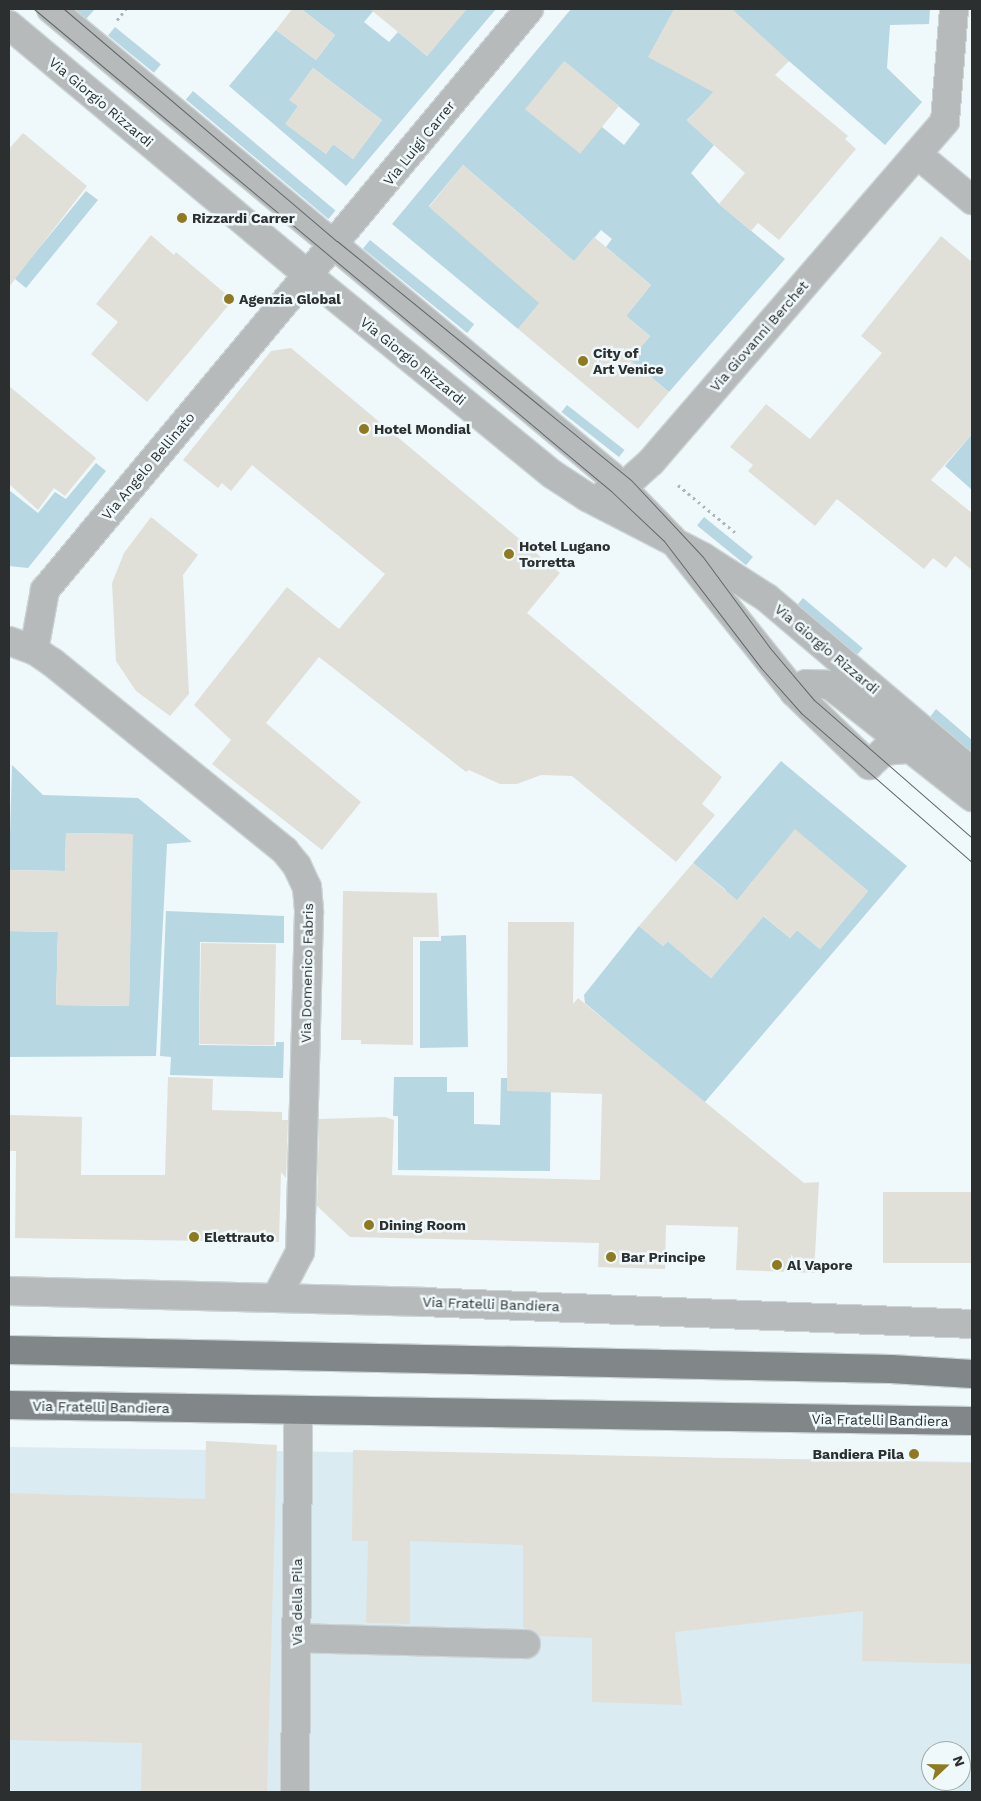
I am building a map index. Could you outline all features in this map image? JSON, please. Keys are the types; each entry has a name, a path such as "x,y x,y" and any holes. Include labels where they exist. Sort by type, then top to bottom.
{"main road":[{"path":"9,1350 891,1369 972,1374"},
{"name":"Via Fratelli Bandiera","path":"9,1405 298,1412 972,1421"}],"street":[{"name":"Via Giorgio Rizzardi","path":"51,9 621,486 672,539 794,692 869,765 884,751 909,749"},
{"name":"Via Luigi Carrer","path":"308,275 529,9"},
{"name":"Via Giovanni Berchet","path":"587,497 621,486 651,462 945,121 954,9"},
{"name":"Via Giorgio Rizzardi","path":"9,25 308,275 552,474 587,497 672,539 767,598 972,772"},
{"path":"917,154 972,200"},
{"name":"Via Angelo Bellinato","path":"34,650 45,590 308,275"},
{"path":"9,641 34,650"},
{"name":"Via Domenico Fabris","path":"34,650 285,851 298,866 307,887 309,912 300,1252 276,1298"},
{"name":"Via Giorgio Rizzardi","path":"794,692 806,684 828,684 972,797"},
{"name":"Via Fratelli Bandiera","path":"9,1291 276,1298 972,1324"},
{"name":"Via della Pila","path":"295,1792 298,1412"},
{"path":"296,1638 526,1644"}],"path":[{"path":"116,21 126,9"}],"shaded area":[{"path":"75,9 95,9 86,19"},
{"path":"301,9 375,9 364,22 389,42 398,32 427,56 456,21 442,9 496,9 346,186 229,86 276,30 316,60 335,35","holes":["313,68 382,120 353,159 333,144 326,154 286,124 298,106 290,100"]},
{"path":"571,9 930,9 929,24 890,25 887,68 922,102 885,145 789,61 699,108 687,120 714,145 691,173 719,204 785,259 669,392 630,360 650,336 626,316 651,285 606,247 612,239 601,230 518,329 392,224","holes":["564,61 640,124 624,145 602,127","463,165 550,240 516,282 429,206"]},
{"path":"115,27 161,64 154,73 108,36"},
{"path":"193,91 335,211 328,219 186,99"},
{"path":"86,191 98,200 26,288 9,274 9,239 31,258"},
{"path":"370,240 474,324 467,333 363,249"},
{"path":"567,405 625,450 619,457 561,412"},
{"path":"972,434 972,490 945,466"},
{"path":"96,463 106,471 28,568 9,566 9,490 38,513 55,492 66,499"},
{"path":"704,517 753,557 746,565 697,526"},
{"path":"803,598 863,648 856,657 796,606"},
{"path":"936,709 972,740 972,754 930,717"},
{"path":"781,761 907,866 704,1103 585,1003 584,995 639,926 663,946 675,933 685,956 711,978 746,937 712,907 726,890 693,863","holes":["795,830 868,891 820,949 797,930 790,938 762,915 769,906 747,888"]},
{"path":"12,765 43,795 138,798 192,842 167,844 156,1056 9,1057 9,931 58,932 56,1005 129,1006 132,834 66,833 65,871 9,870"},
{"path":"166,911 284,916 284,943 200,942 199,1045 276,1046 276,1042 284,1042 283,1078 170,1075 171,1057 160,1056"},
{"path":"466,935 468,1047 420,1048 420,941 441,941 441,936"},
{"path":"394,1077 447,1077 447,1092 474,1092 474,1124 500,1125 501,1078 551,1078 550,1171 398,1170 398,1116 393,1116"},
{"path":"9,1447 972,1462 972,1792 9,1792"}],"building":[{"path":"292,9 301,9 335,35 316,60 276,30"},
{"path":"370,9 467,9 427,56"},
{"path":"674,9 732,9 789,61 775,75 848,136 845,139 856,149 779,240 758,223 751,231 719,204 745,173 687,121 713,92 648,57"},
{"path":"564,61 619,106 580,154 525,109"},
{"path":"313,68 382,120 353,159 333,144 326,154 285,124 298,106 289,100"},
{"path":"23,133 87,186 9,287 9,149"},
{"path":"463,165 574,261 594,237 651,285 626,316 650,336 630,360 669,392 638,429 518,329 539,303 429,207"},
{"path":"151,235 174,255 176,252 233,300 147,402 91,354 118,322 96,304"},
{"path":"941,236 972,262 972,434 931,480 972,513 972,570 955,556 946,568 933,558 924,569 837,499 815,526 748,471 753,465 730,447 766,404 810,439 882,353 861,336"},
{"path":"291,348 560,573 527,613 722,777 702,804 715,815 676,862 572,776 541,775 517,784 500,784 469,770 466,772 319,657 266,723 361,802 322,850 212,764 231,740 194,705 287,587 339,629 385,574 252,465 231,491 222,483 218,488 183,460 271,351"},
{"path":"9,386 96,458 65,496 54,488 38,510 9,484"},
{"path":"151,517 198,555 183,575 189,694 170,716 136,691 116,661 112,583 124,553"},
{"path":"795,829 868,891 820,949 797,930 790,938 764,916 711,978 667,941 663,946 639,926 693,863 737,900"},
{"path":"66,833 133,834 129,1006 56,1005 58,932 9,931 9,870 65,871"},
{"path":"343,891 437,893 439,937 413,937 413,1045 361,1044 361,1040 341,1040"},
{"path":"508,922 574,922 573,1004 578,998 804,1183 819,1182 814,1273 736,1270 738,1227 666,1225 665,1269 598,1267 599,1243 350,1237 317,1206 319,1119 385,1117 394,1120 392,1175 600,1180 602,1094 507,1091"},
{"path":"201,943 276,944 274,1045 199,1044"},
{"path":"168,1077 213,1079 212,1110 282,1112 282,1120 288,1120 286,1178 281,1172 279,1242 15,1238 16,1151 9,1151 9,1115 82,1117 81,1175 165,1175"},
{"path":"883,1192 972,1192 972,1263 883,1263"},
{"path":"206,1441 277,1445 267,1792 141,1792 142,1743 9,1740 9,1493 205,1499"},
{"path":"353,1450 972,1463 972,1664 862,1661 863,1611 675,1632 682,1705 592,1702 592,1638 540,1636 534,1630 523,1628 523,1545 410,1541 410,1624 366,1623 368,1541 352,1541"}],"tram line":[{"path":"34,9 611,491 664,541 762,669 801,713 972,862"},
{"path":"64,9 337,241 631,480 703,557 770,648 814,700 972,838"}],"place":[{"name":"Rizzardi Carrer","path":"182,218"},
{"name":"Agenzia Global","path":"229,299"},
{"name":"City of Art Venice","path":"583,361"},
{"name":"Hotel Mondial","path":"364,429"},
{"name":"Hotel Lugano Torretta","path":"509,554"},
{"name":"Dining Room","path":"369,1225"},
{"name":"Elettrauto","path":"194,1237"},
{"name":"Bar Principe","path":"611,1257"},
{"name":"Al Vapore","path":"777,1265"},
{"name":"Bandiera Pila","path":"914,1454"}]}
